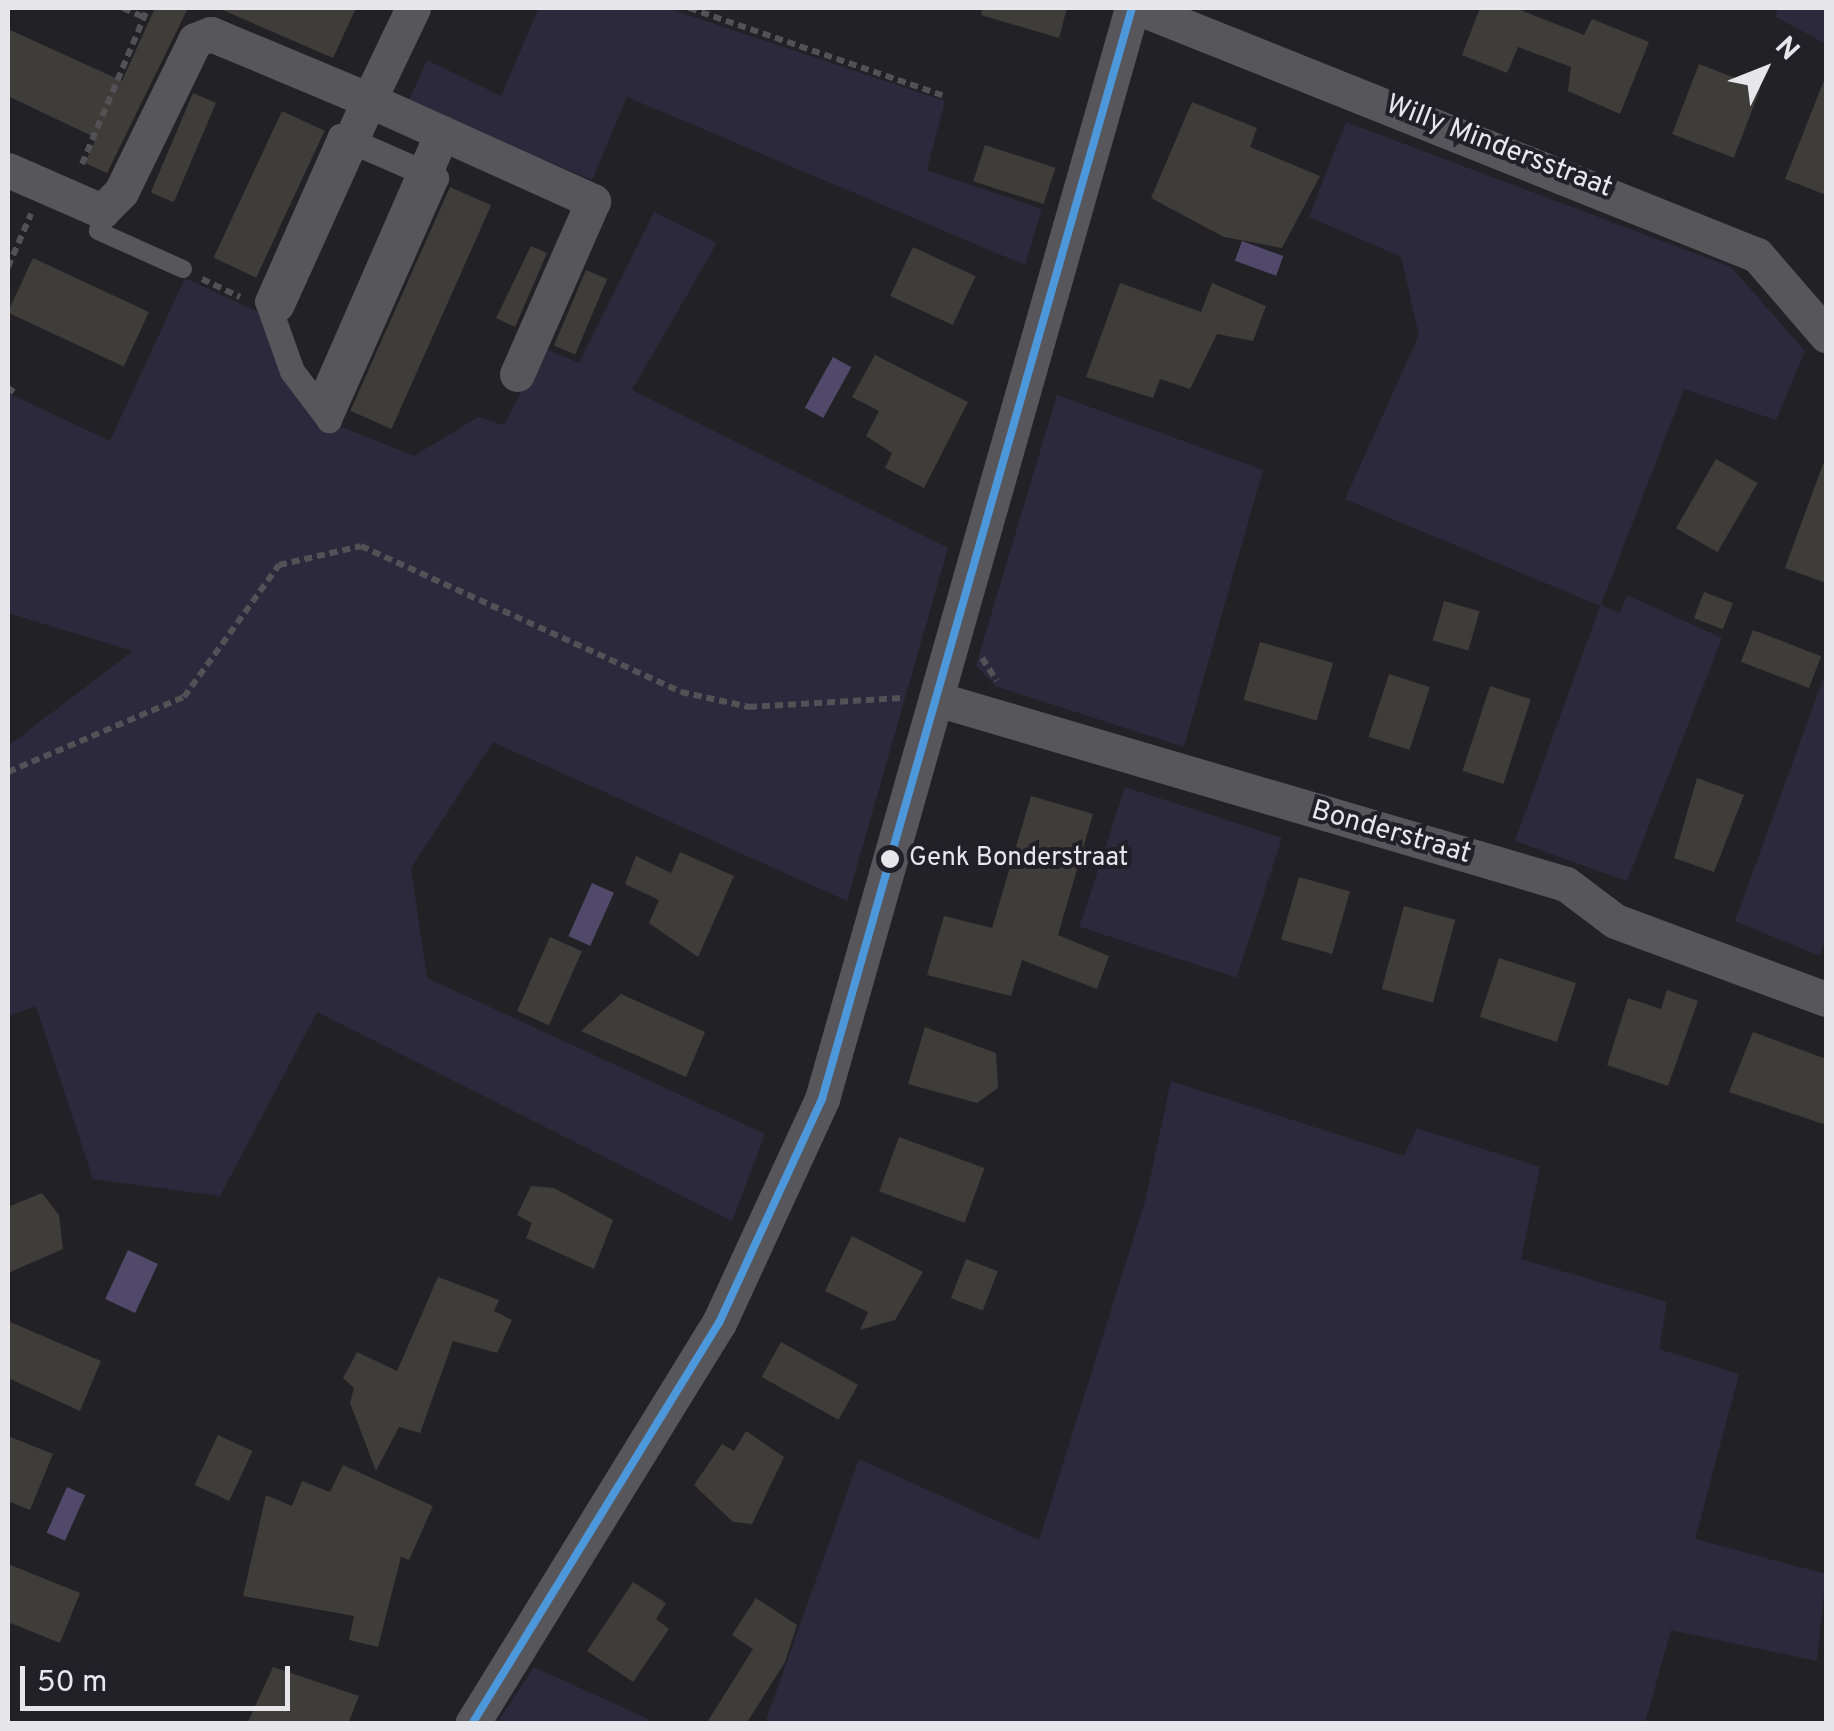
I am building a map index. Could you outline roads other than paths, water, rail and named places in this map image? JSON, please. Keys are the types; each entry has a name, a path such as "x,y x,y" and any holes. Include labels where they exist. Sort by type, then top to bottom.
{"street":[{"path":"350,140 436,178 329,420 292,371 274,308 350,140 413,8"},
{"path":"472,1724 719,1323 780,1202 822,1099 932,698 1136,8"},
{"name":"Willy Mindersstraat","path":"1136,8 1757,255 1826,335"},
{"path":"8,170 102,211 121,192 195,40 211,34 593,201 517,374"},
{"path":"328,394 442,133"},
{"name":"Bonderstraat","path":"932,698 1566,884 1616,922 1826,999"}],"lane":[{"path":"102,211 98,231 183,269"}],"place":[{"name":"Genk Bonderstraat","path":"890,859"}]}
